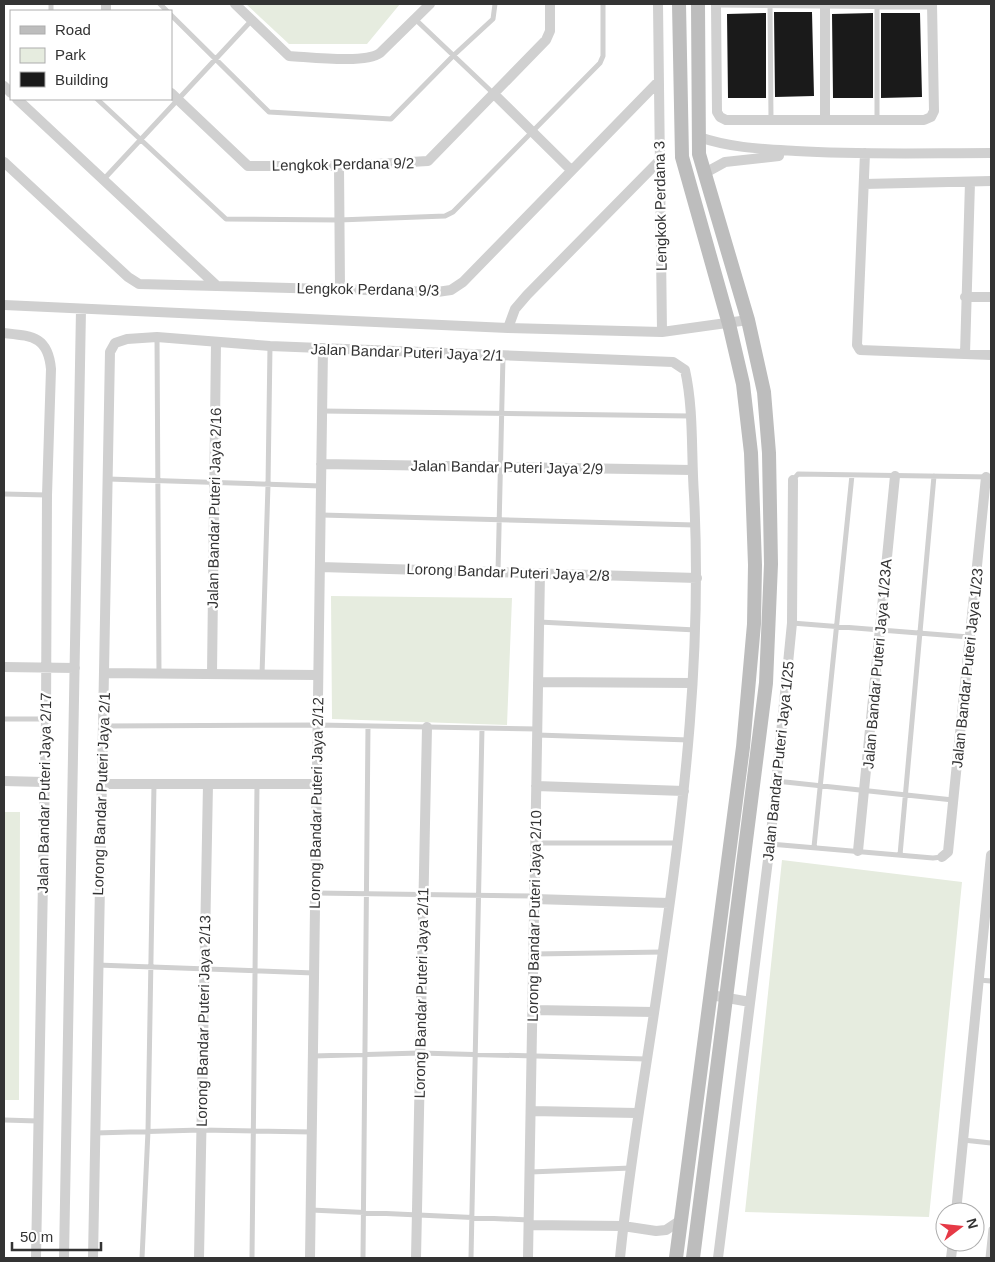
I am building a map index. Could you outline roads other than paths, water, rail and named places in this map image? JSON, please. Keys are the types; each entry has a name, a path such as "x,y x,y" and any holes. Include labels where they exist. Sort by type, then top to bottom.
{"street":[{"path":"235,4 289,56 358,58 374,57 430,4"},
{"name":"Lengkok Perdana 9/2","path":"172,93 248,166 339,166 428,161 546,40 550,31 550,4"},
{"path":"658,4 659,81"},
{"path":"676,1258 743,747 754,624 754,507 751,453 742,384 729,324 682,157 679,4"},
{"path":"693,1258 766,683 771,564 767,421 764,392 748,320 699,154 698,4"},
{"path":"716,4 717,112 720,117 726,120 924,120 931,117 934,111 932,6"},
{"path":"825,4 825,120"},
{"name":"Lengkok Perdana 3","path":"659,81 662,332"},
{"name":"Lengkok Perdana 9/3","path":"4,162 128,277 139,284 451,290 462,282 659,81"},
{"path":"494,94 571,170"},
{"path":"18,100 217,286"},
{"path":"699,137 722,145 825,153 991,153"},
{"path":"705,174 725,162 825,153"},
{"path":"865,153 857,345 860,350 991,355"},
{"path":"508,328 515,309 527,295 660,160"},
{"path":"339,166 340,288"},
{"path":"864,184 991,181"},
{"path":"965,354 965,297 970,182"},
{"path":"965,297 991,297"},
{"path":"4,305 508,328 662,332 748,320"},
{"path":"64,1258 81,308"},
{"name":"Jalan Bandar Puteri Jaya 2/17","path":"4,333 32,336 45,346 50,356 52,369 47,495 46,719 36,1258"},
{"name":"Jalan Bandar Puteri Jaya 2/1","path":"127,339 157,337 270,346 673,362 685,370 690,416"},
{"name":"Lorong Bandar Puteri Jaya 2/1","path":"92,1258 96,965 102,784 110,352 115,343 127,339"},
{"name":"Jalan Bandar Puteri Jaya 2/16","path":"212,674 216,342"},
{"name":"Lorong Bandar Puteri Jaya 2/12","path":"310,1258 323,348"},
{"path":"620,1258 637,1113 670,903 689,740 696,630 697,578 690,416"},
{"name":"Jalan Bandar Puteri Jaya 2/9","path":"322,464 692,470"},
{"name":"Jalan Bandar Puteri Jaya 1/23A","path":"858,851 894,476"},
{"name":"Jalan Bandar Puteri Jaya 1/23","path":"942,857 948,852 988,477"},
{"name":"Jalan Bandar Puteri Jaya 1/25","path":"718,1258 770,844 792,623 793,480"},
{"name":"Lorong Bandar Puteri Jaya 2/8","path":"320,567 697,578"},
{"name":"Lorong Bandar Puteri Jaya 2/10","path":"528,1258 540,573"},
{"path":"4,667 75,668"},
{"path":"104,673 318,675"},
{"path":"538,682 692,684"},
{"name":"Lorong Bandar Puteri Jaya 2/11","path":"416,1258 426,727"},
{"path":"4,781 44,782"},
{"path":"102,784 317,784"},
{"name":"Lorong Bandar Puteri Jaya 2/13","path":"199,1258 208,784"},
{"path":"536,786 684,791"},
{"path":"957,1202 991,855"},
{"path":"534,898 670,903"},
{"path":"711,995 750,1002"},
{"path":"532,1010 654,1012"},
{"path":"531,1111 637,1113"},
{"path":"529,1223 623,1226 656,1231 666,1230 681,1220"}],"lane":[{"path":"172,16 269,112 377,120 391,119 454,55 493,20 496,4"},
{"path":"98,100 226,218 339,220 445,216 454,212 600,63 603,56 603,4"},
{"path":"716,4 932,6"},
{"path":"770,5 771,119"},
{"path":"877,5 878,120"},
{"path":"415,18 494,94"},
{"path":"104,179 180,101 252,21"},
{"path":"157,337 159,674"},
{"path":"262,675 270,346"},
{"path":"498,572 502,356"},
{"path":"322,411 690,416"},
{"path":"793,480 798,474 988,477"},
{"path":"814,847 852,475"},
{"path":"900,855 934,476"},
{"path":"108,479 321,486"},
{"path":"4,494 47,495"},
{"path":"321,515 695,526"},
{"path":"539,622 696,630"},
{"path":"792,623 970,637"},
{"path":"4,719 46,719"},
{"path":"103,726 318,725 482,728 689,740"},
{"path":"362,1258 368,726"},
{"path":"471,1258 482,728"},
{"path":"776,781 954,800"},
{"path":"142,1258 148,1131 154,784"},
{"path":"252,1258 257,784"},
{"path":"535,843 676,843"},
{"path":"770,844 933,858 942,857"},
{"path":"315,892 534,898"},
{"path":"534,954 663,952"},
{"path":"96,965 314,973"},
{"path":"979,980 991,981"},
{"path":"313,1056 420,1053 532,1058 646,1059"},
{"path":"4,1120 39,1121"},
{"path":"94,1133 201,1130 312,1132"},
{"path":"963,1140 991,1143"},
{"path":"530,1172 632,1168"},
{"path":"310,1210 529,1223"},
{"path":"988,1258 991,1229"}]}
